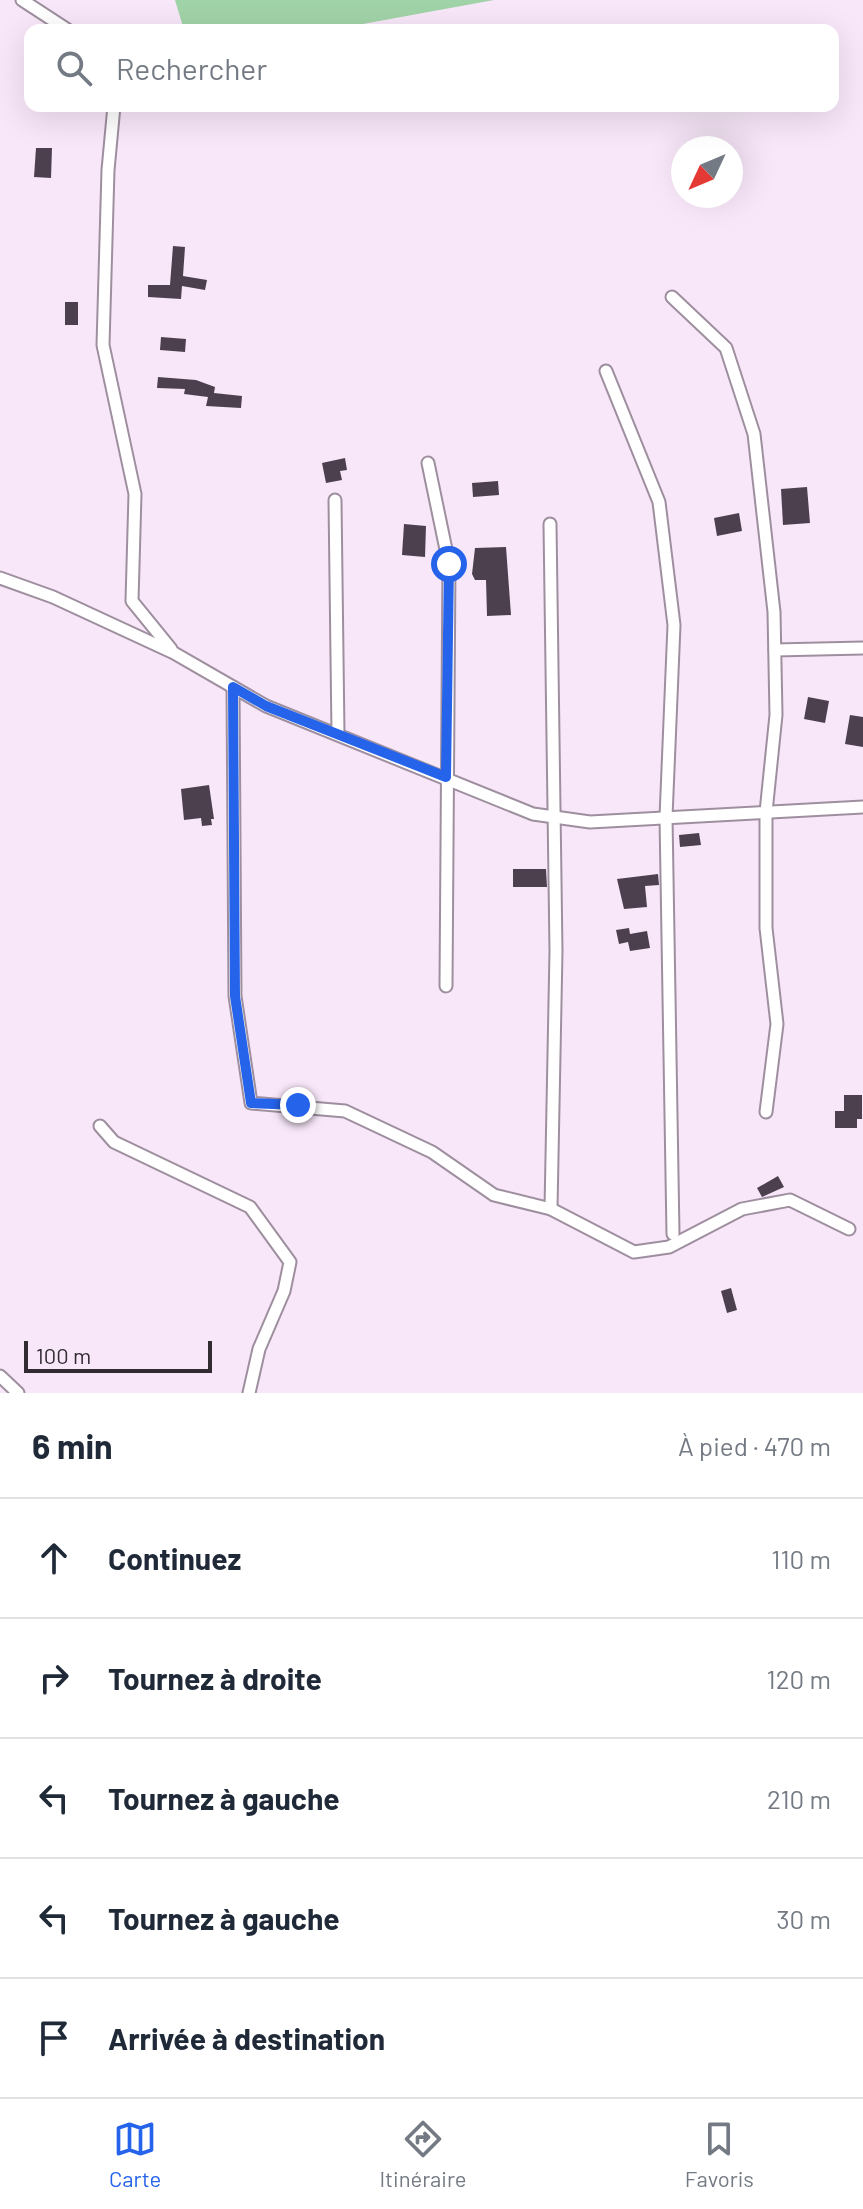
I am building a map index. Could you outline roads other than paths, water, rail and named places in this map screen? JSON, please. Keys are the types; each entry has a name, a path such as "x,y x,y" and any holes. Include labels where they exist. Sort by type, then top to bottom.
{"street":[{"path":"22,0 59,24"},
{"path":"113,112 108,170 103,345 135,494 132,601 174,653"},
{"path":"672,297 726,348 754,434 774,612 775,650 776,715 766,812 766,928 777,1024 766,1112"},
{"path":"606,371 659,502 674,625 666,817 673,1234"},
{"path":"428,463 449,564 446,986"},
{"path":"335,500 338,734"},
{"path":"550,524 556,951 551,1209"},
{"path":"0,578 53,597 174,653 266,706 533,814 590,822 863,807"},
{"path":"775,650 863,648"},
{"path":"233,687 235,996 251,1103 345,1111 432,1152 494,1195 551,1209 634,1252 669,1247 742,1209 790,1200 849,1229"},
{"path":"100,1126 114,1142 250,1207 290,1262 284,1291 259,1349 249,1393"},
{"path":"0,1376 18,1393"}]}
